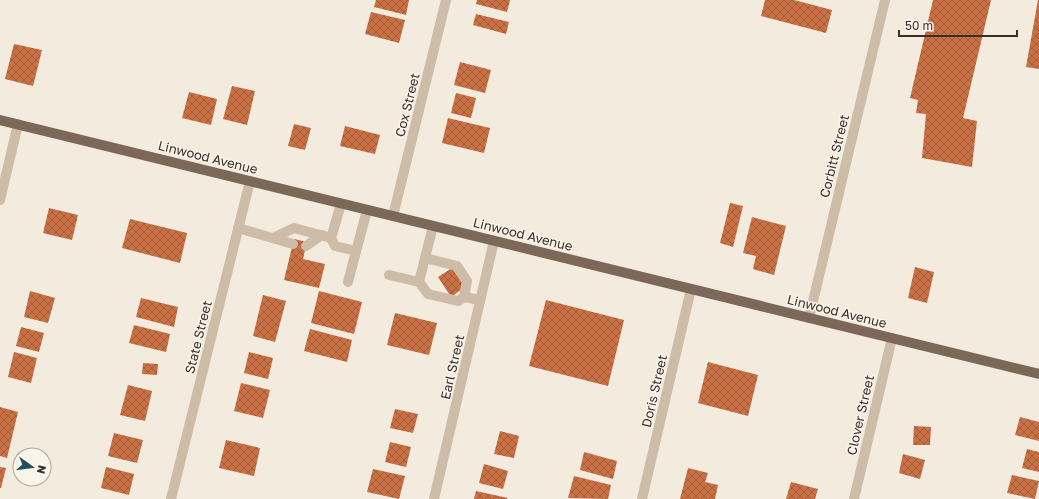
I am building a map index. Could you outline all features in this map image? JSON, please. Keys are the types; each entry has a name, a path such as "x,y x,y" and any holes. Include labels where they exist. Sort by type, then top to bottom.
{"main road":[{"name":"Linwood Avenue","path":"0,120 1039,374"}],"street":[{"name":"Cox Street","path":"393,216 446,0"},
{"name":"Corbitt Street","path":"809,318 885,0"},
{"path":"0,200 18,124"},
{"name":"State Street","path":"171,499 250,181"},
{"path":"306,246 327,236 340,204"},
{"path":"348,282 366,210"},
{"path":"419,282 433,226"},
{"path":"238,228 293,244"},
{"path":"273,238 294,228 327,236 335,246 356,251"},
{"name":"Earl Street","path":"434,499 494,241"},
{"path":"425,258 456,266 467,280 464,297"},
{"path":"389,275 419,282 428,294 458,301 464,297 480,300"},
{"name":"Doris Street","path":"642,499 691,289"},
{"name":"Clover Street","path":"854,499 892,338"}],"building":[{"path":"376,0 409,0 406,15 374,7"},
{"path":"477,0 510,0 507,12 476,4"},
{"path":"765,0 794,0 832,10 826,33 761,16"},
{"path":"933,0 991,0 963,118 977,121 972,167 922,158 926,114 916,113 918,100 910,98"},
{"path":"1039,0 1039,69 1026,67"},
{"path":"371,12 405,20 399,43 365,34"},
{"path":"476,14 509,22 506,34 473,25"},
{"path":"14,44 42,50 33,86 5,79"},
{"path":"460,62 491,70 485,93 454,85"},
{"path":"232,86 255,91 247,125 223,119"},
{"path":"189,92 217,99 211,125 182,118"},
{"path":"456,93 476,98 471,118 451,113"},
{"path":"448,118 490,128 484,153 442,143"},
{"path":"294,124 311,128 305,150 288,146"},
{"path":"345,126 380,135 375,154 340,146"},
{"path":"730,203 743,206 733,247 720,243"},
{"path":"49,208 78,215 72,240 43,233"},
{"path":"752,217 786,226 774,275 753,269 756,256 743,253"},
{"path":"130,219 187,233 180,263 122,248"},
{"path":"294,239 307,242 303,259 325,264 319,288 284,280"},
{"path":"915,267 934,272 927,303 908,298"},
{"path":"452,268 465,287 451,297 438,277"},
{"path":"30,291 55,298 48,323 24,317"},
{"path":"319,291 362,302 354,334 311,323"},
{"path":"263,295 286,301 275,342 253,336"},
{"path":"141,298 178,307 174,327 136,317"},
{"path":"546,300 624,320 608,386 529,366"},
{"path":"395,313 437,323 429,355 387,345"},
{"path":"134,325 170,334 166,352 129,343"},
{"path":"21,327 44,333 39,352 16,346"},
{"path":"310,329 352,340 347,362 304,351"},
{"path":"14,352 37,358 31,383 8,377"},
{"path":"249,352 273,358 268,379 244,373"},
{"path":"708,362 758,375 748,416 698,403"},
{"path":"143,363 158,364 157,375 142,374"},
{"path":"241,383 270,390 263,418 234,411"},
{"path":"128,385 152,391 145,421 120,415"},
{"path":"0,407 18,412 7,458 0,456"},
{"path":"395,409 418,414 413,433 390,428"},
{"path":"1020,417 1039,422 1039,441 1015,435"},
{"path":"914,426 931,427 930,445 913,445"},
{"path":"500,431 519,436 514,458 494,454"},
{"path":"114,433 143,440 137,463 108,456"},
{"path":"226,440 260,448 254,476 219,468"},
{"path":"390,442 411,447 406,467 385,462"},
{"path":"1027,449 1039,452 1039,472 1022,468"},
{"path":"584,452 617,461 613,479 580,470"},
{"path":"903,454 925,460 920,479 899,473"},
{"path":"484,464 508,471 503,489 479,483"},
{"path":"0,467 6,468 1,488 0,488"},
{"path":"106,467 134,474 129,495 101,488"},
{"path":"688,468 708,473 705,482 718,485 715,499 680,499"},
{"path":"373,469 405,476 399,499 367,492"},
{"path":"1012,475 1039,481 1035,499 1007,493"},
{"path":"574,476 611,485 608,499 568,498"},
{"path":"791,482 818,489 815,499 786,499"},
{"path":"476,491 508,498 474,499"}]}
